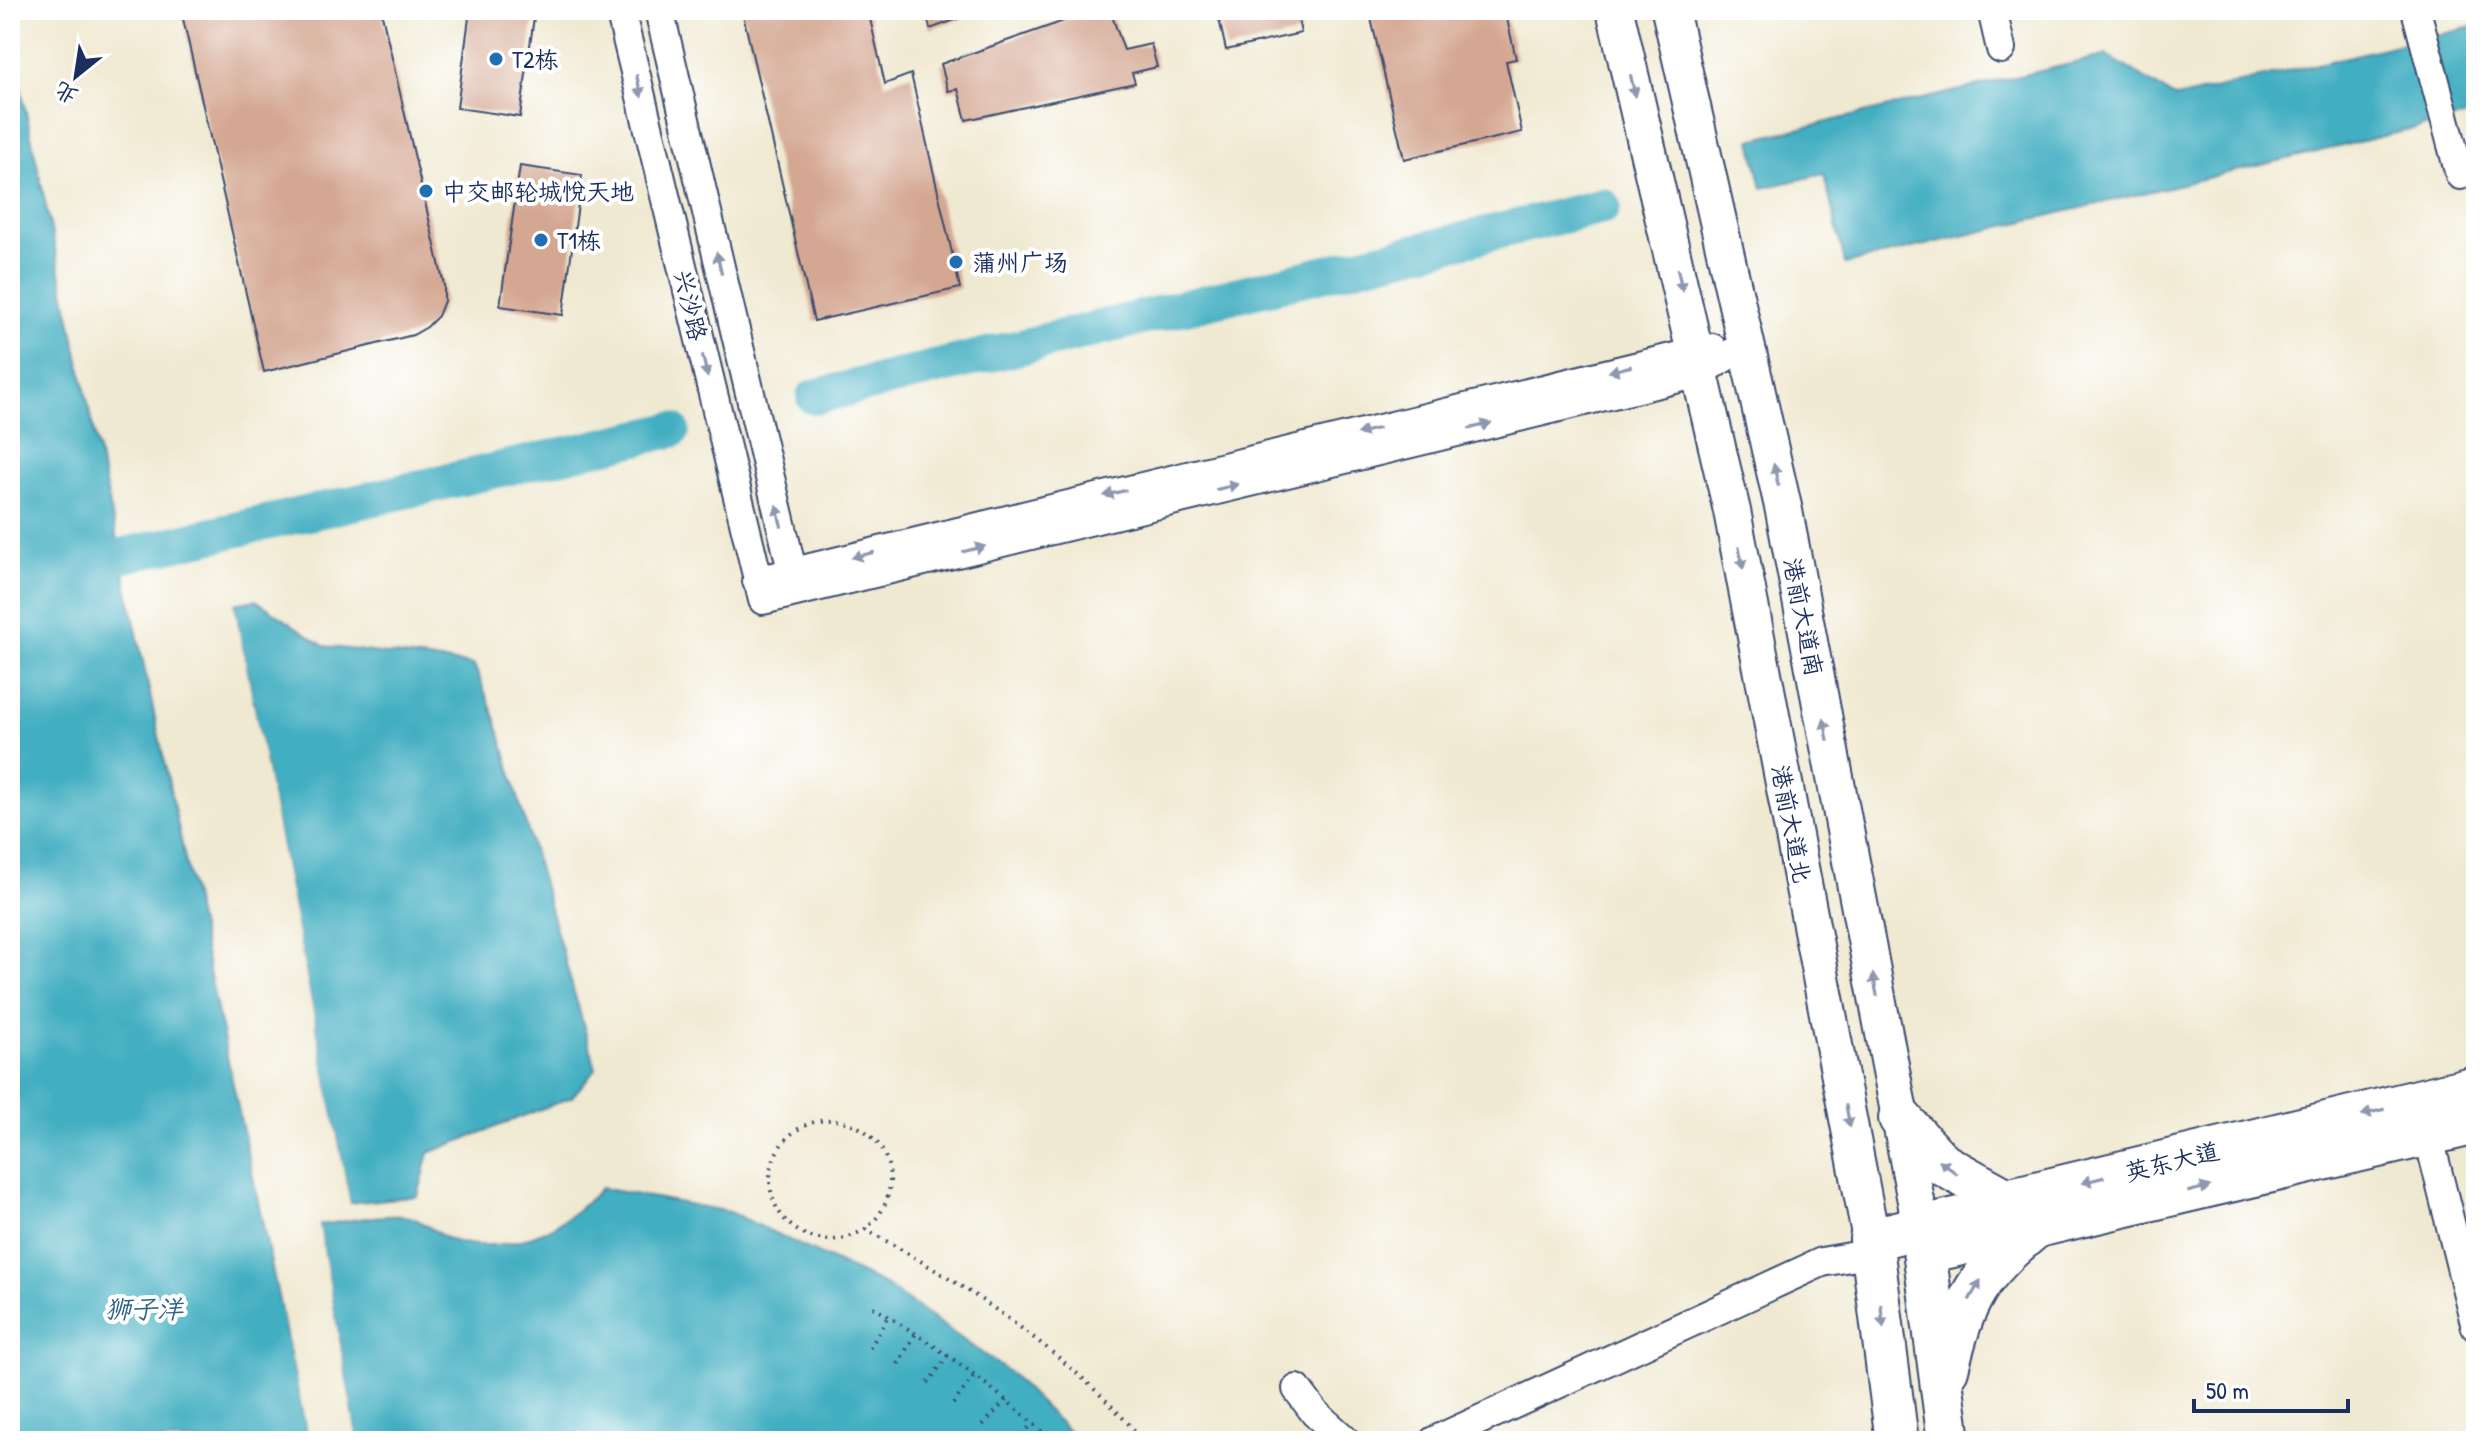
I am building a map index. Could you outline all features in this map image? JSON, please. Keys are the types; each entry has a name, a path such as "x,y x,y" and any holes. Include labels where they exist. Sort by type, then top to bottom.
{"highway":[{"name":"英东大道","path":"1873,1251 1923,1240 1969,1216 2023,1212 2424,1117 2476,1087"},
{"name":"英东大道","path":"2424,1117 2476,1123"},
{"path":"1900,1118 1942,1164 2023,1212 1996,1259 1977,1283 1957,1328 1942,1390"},
{"path":"1897,1437 1948,1437 1923,1240"},
{"name":"港前大道北","path":"1873,1251 1897,1437"}],"main road":[{"name":"港前大道北","path":"1615,10 1732,511 1873,1251"},
{"name":"港前大道南","path":"1670,10 1784,511 1923,1240"},
{"path":"1837,1058 1887,1048"}],"street":[{"name":"兴沙路","path":"620,10 760,590 795,582 659,10"},
{"path":"1992,10 2001,49"},
{"path":"2416,13 2460,175"},
{"path":"795,582 1698,361 1746,344"},
{"path":"2424,1117 2476,1327"},
{"path":"1434,1441 1822,1262 1873,1251"},
{"path":"1297,1389 1315,1413 1346,1441"}],"path":[{"path":"832,1120 853,1124 869,1134 882,1148 889,1166 891,1186 886,1204 865,1229 843,1240 823,1241 805,1235 788,1224 776,1207 770,1187 771,1166 779,1147 793,1132 812,1122 832,1120"},
{"path":"865,1229 942,1272 1037,1338 1090,1384 1144,1441"},
{"path":"873,1307 975,1375 1007,1399 1052,1441"},
{"path":"870,1348 888,1316"},
{"path":"898,1364 916,1333"},
{"path":"928,1383 948,1355"},
{"path":"953,1404 975,1375"},
{"path":"983,1425 1007,1399"},
{"path":"1017,1441 1033,1423"}],"water":[{"path":"2476,26 2476,114 1845,264 1824,174 1762,188 1751,140 2107,55 2176,98"},
{"name":"狮子洋","path":"10,37 309,1441 10,1441"},
{"path":"256,600 324,646 474,665 496,720 596,1069 572,1097 429,1153 418,1196 350,1203 234,604"},
{"path":"601,1188 730,1212 887,1286 1010,1373 1078,1441 357,1441 319,1225 404,1216 453,1241 495,1245 515,1242 553,1227"}],"pier":[{"path":"234,600 350,1203 346,1203 230,605"},
{"path":"190,864 312,1440 313,1441 309,1441"},
{"path":"318,1221 357,1441 353,1441 315,1226"}],"building":[{"path":"181,10 381,10 444,285 444,301 438,316 427,327 413,335 264,372"},
{"name":"T2栋","path":"470,10 535,10 520,117 457,108"},
{"path":"742,10 868,10 885,84 911,74 960,288 814,321"},
{"path":"926,10 977,10 977,12 930,29"},
{"path":"1095,10 1110,10 1124,50 1151,44 1157,67 1132,73 1135,83 966,120 958,89 948,91 941,64"},
{"path":"1217,10 1296,10 1301,33 1226,50"},
{"path":"1369,10 1505,10 1516,59 1506,61 1522,132 1404,159"},
{"name":"T1栋","path":"520,166 582,175 563,315 500,306"}],"waterway":[{"path":"814,397 1603,206"},
{"path":"10,569 64,569 672,430"}],"place":[{"name":"T2栋","path":"496,59"},
{"name":"中交邮轮城悦天地","path":"426,191"},
{"name":"T1栋","path":"541,240"},
{"name":"蒲州广场","path":"956,262"}]}
